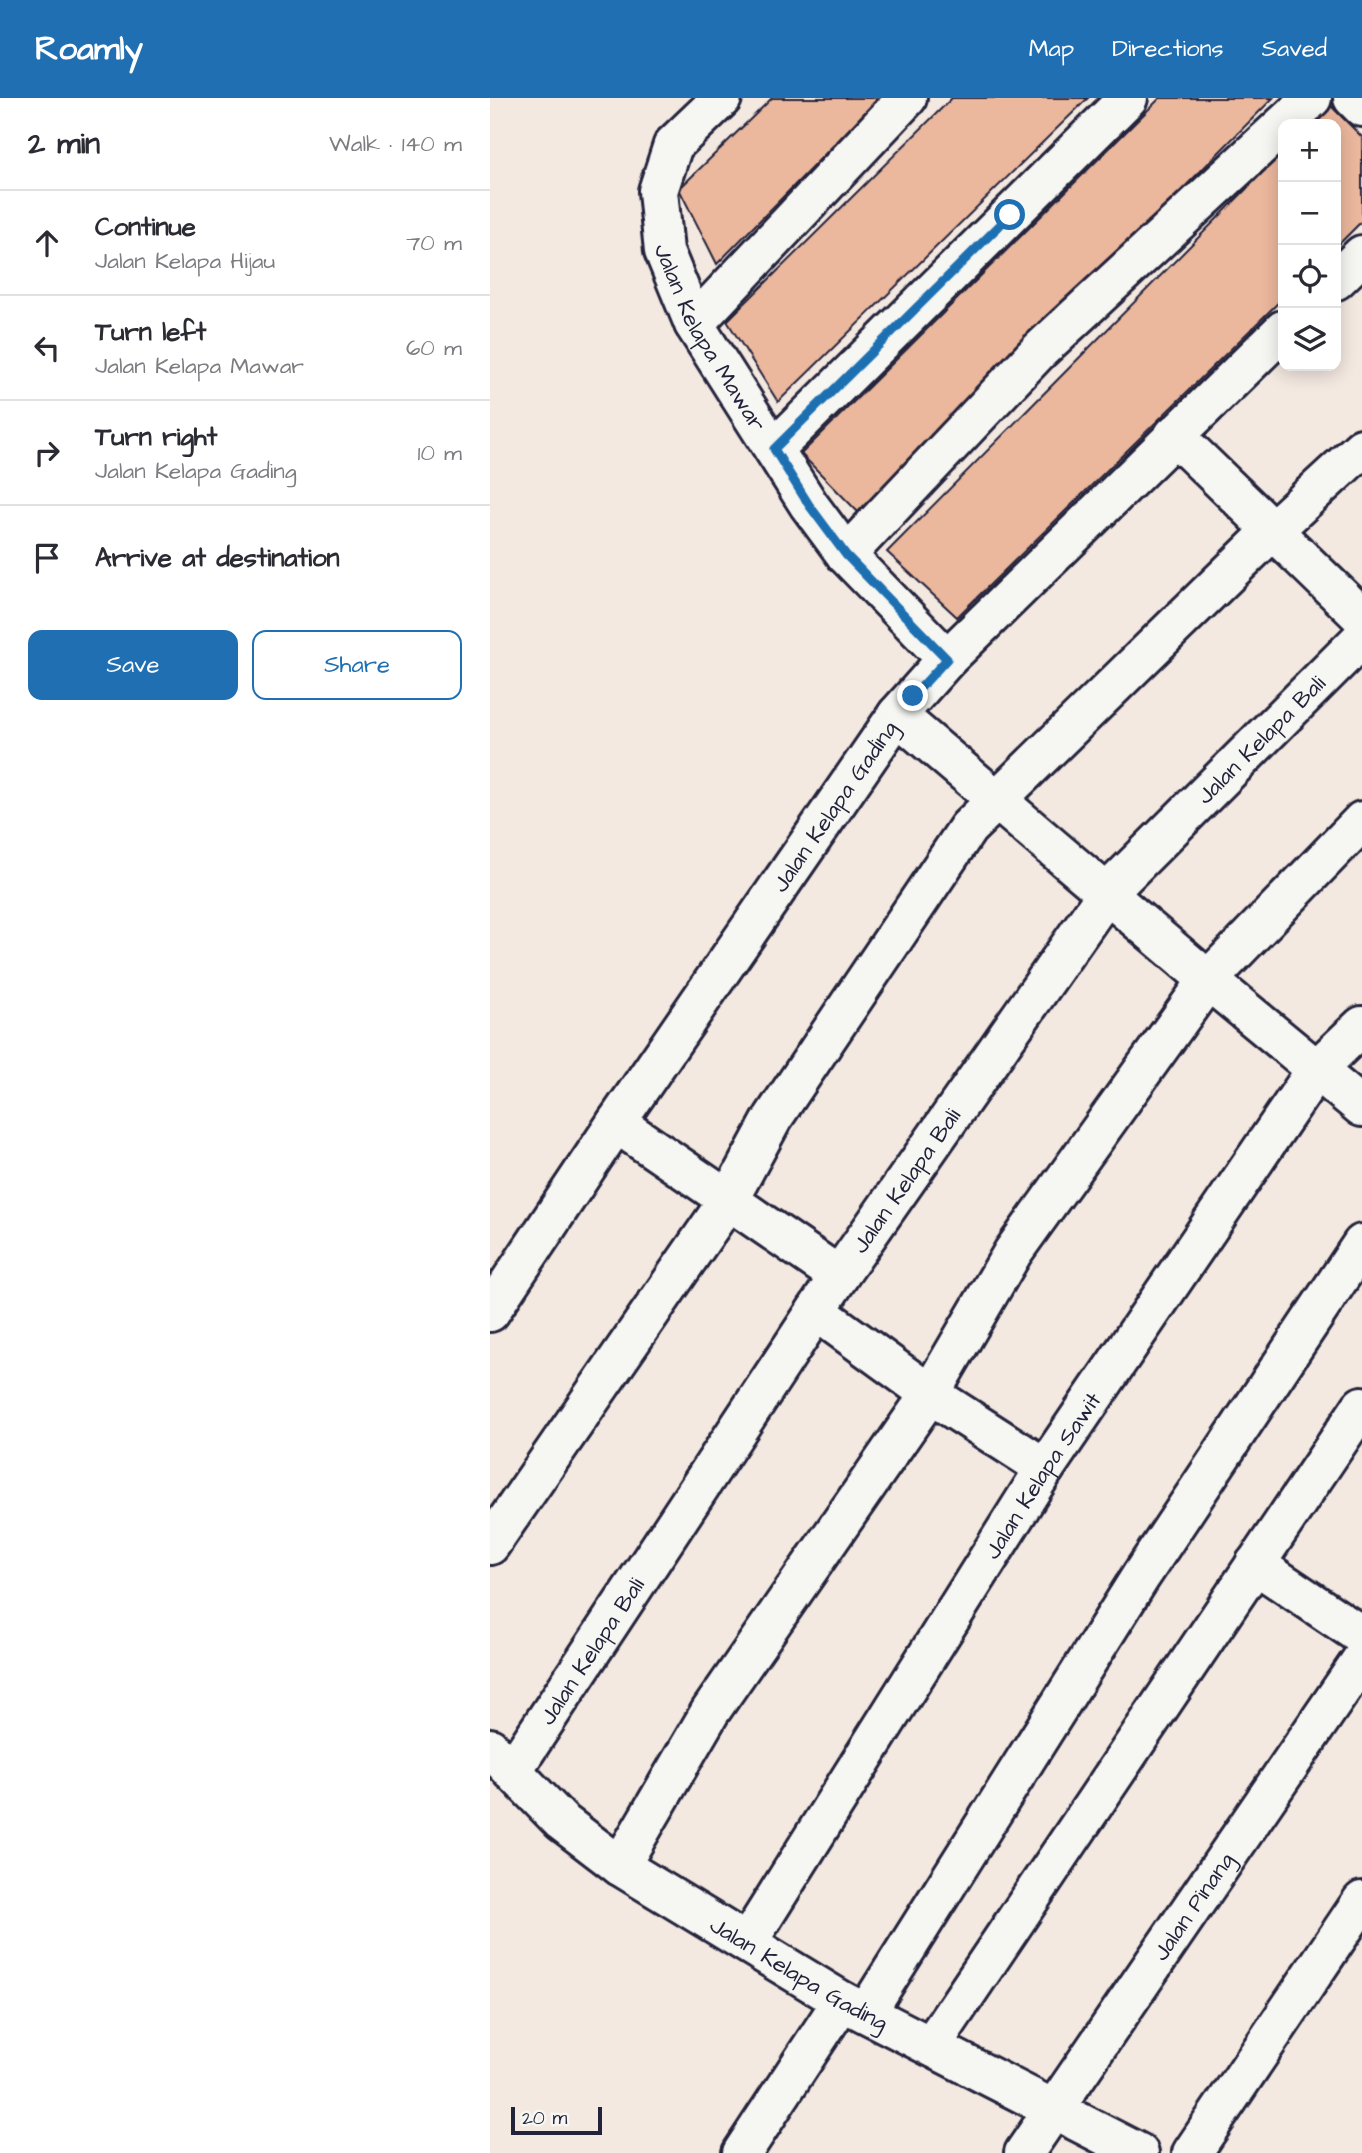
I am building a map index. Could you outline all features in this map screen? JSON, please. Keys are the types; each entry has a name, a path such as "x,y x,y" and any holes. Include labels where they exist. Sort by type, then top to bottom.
{"street":[{"name":"Jalan Kelapa Mawar","path":"722,98 673,145 659,191 664,251 694,324 809,505 846,555 947,659"},
{"path":"694,324 907,98"},
{"path":"774,449 1128,98"},
{"path":"1289,119 1312,98"},
{"path":"1353,98 1362,107"},
{"path":"846,555 1039,351 1278,129"},
{"path":"1341,275 1362,255"},
{"name":"Jalan Kelapa Gading","path":"490,1312 616,1123 897,715 947,659 1278,335"},
{"path":"1174,435 1362,617"},
{"path":"490,1545 729,1199 773,1118 968,828 1273,530 1362,448"},
{"name":"Jalan Kelapa Bali","path":"501,1760 1107,893 1362,638"},
{"path":"897,715 1208,980 1362,1107"},
{"path":"620,1866 710,1712 930,1394 1013,1252 1208,980 1362,821"},
{"name":"Jalan Kelapa Sawit","path":"747,1943 1045,1468 1316,1070 1362,1026"},
{"path":"616,1123 839,1276"},
{"path":"741,2153 854,2007 1362,1244"},
{"path":"816,1311 930,1394 1045,1468"},
{"path":"931,2046 1362,1406"},
{"path":"1255,1564 1362,1636"},
{"name":"Jalan Pinang","path":"1024,2153 1362,1659"},
{"name":"Jalan Kelapa Gading","path":"501,1760 561,1821 620,1866 854,2007 1139,2153"},
{"path":"1192,2153 1362,1902"}],"building":[{"path":"772,98 880,98 717,264 679,189"},
{"path":"952,98 1088,98 778,402 727,321"},
{"path":"1160,98 1273,98 860,514 801,454"},
{"path":"1330,105 1362,137 1362,221 1341,242 1341,119 1316,119"},
{"path":"1278,157 1278,303 957,617 887,552"}],"route":[{"path":"913,696 947,659 846,555 809,505 774,449 1010,215"}]}
